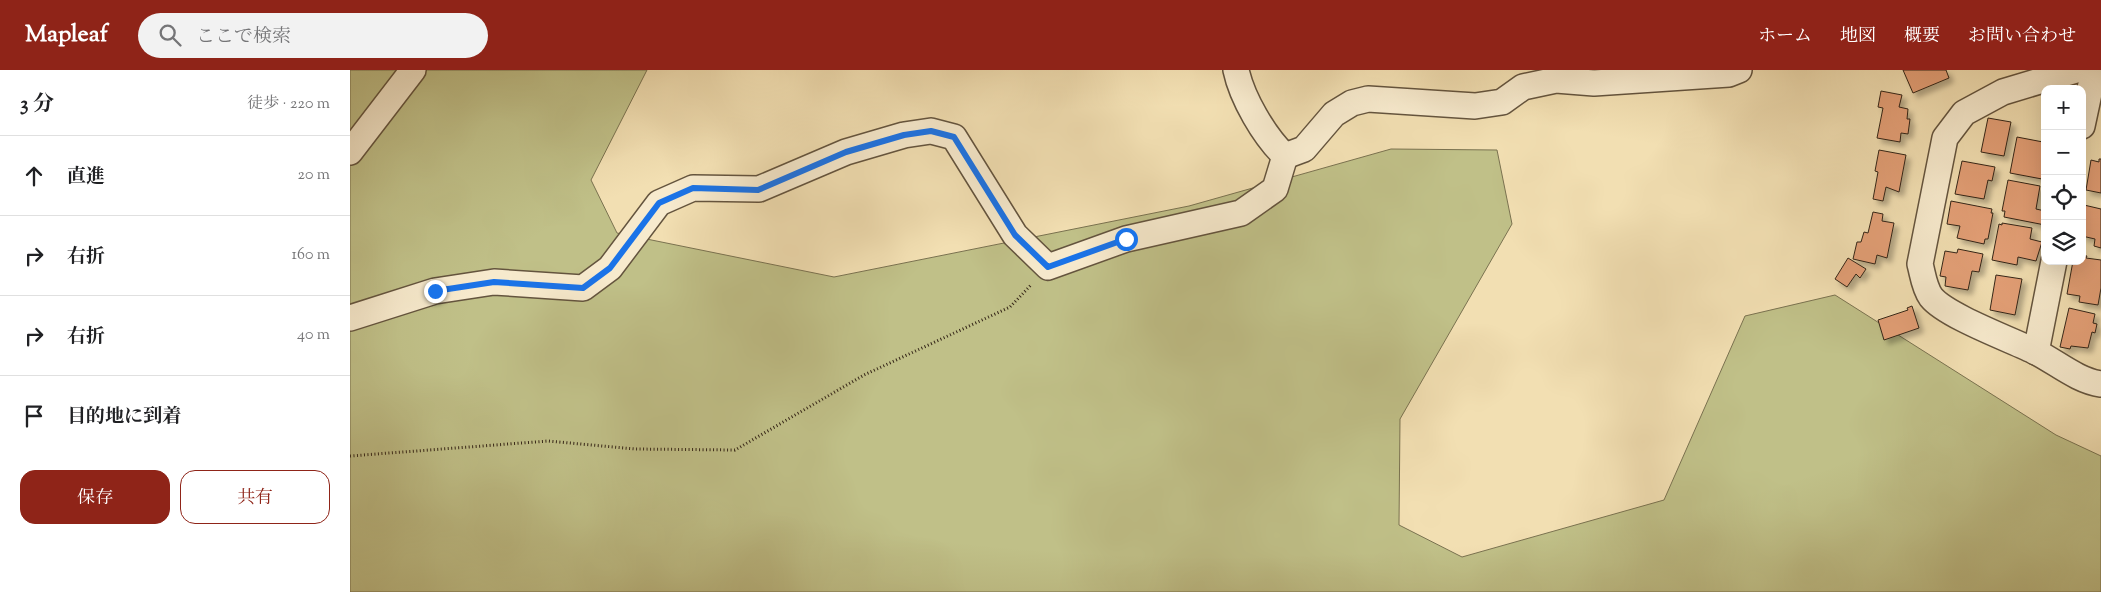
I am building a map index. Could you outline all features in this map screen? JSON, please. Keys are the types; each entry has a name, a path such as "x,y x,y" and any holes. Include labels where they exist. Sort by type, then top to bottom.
{"street":[{"path":"350,152 413,70"},
{"path":"1236,70 1239,85 1272,144 1285,156"},
{"path":"1285,156 1304,149 1334,114 1352,103 1368,100 1475,106 1502,102 1523,87 1556,80 1594,83 1729,74 1739,70"},
{"path":"2076,70 2003,92 1964,112 1945,138 1920,264 1925,284 1932,297 1947,309 2036,352 2074,373 2101,384"},
{"path":"2086,107 2094,70"},
{"path":"350,318 435,291 494,282 583,288 610,268 659,203 693,188 758,190 846,152 904,135 931,131 954,137 1015,235 1048,267 1126,239 1240,213 1275,189 1285,156"},
{"path":"2036,352 2053,265"}],"path":[{"path":"350,456 548,441 635,449 735,450 864,375 1010,308 1048,267"}],"green space":[{"path":"350,70 647,70 591,180 617,233 834,277 1189,206 1391,149 1497,150 1512,224 1400,419 1399,525 1462,557 1664,500 1745,316 1835,295 2056,435 2101,456 2101,592 350,592"}],"building":[{"path":"1903,70 1946,70 1949,78 1913,93"},
{"path":"1881,91 1902,95 1899,107 1908,109 1907,119 1910,119 1908,134 1901,133 1900,142 1877,138 1883,108 1878,107"},
{"path":"1988,118 2011,122 2004,156 1981,152"},
{"path":"2017,137 2041,142 2041,179 2010,173"},
{"path":"1879,150 1906,155 1899,192 1886,187 1883,201 1873,199 1878,172 1875,171"},
{"path":"2099,159 2101,159 2101,193 2086,190 2091,160 2099,162"},
{"path":"1962,161 1995,167 1992,181 1988,180 1984,199 1955,194"},
{"path":"2008,180 2040,186 2036,209 2041,210 2041,224 2004,217 2005,211 2002,211"},
{"path":"1951,201 1992,209 1991,213 1993,213 1988,239 1985,239 1984,244 1957,238 1960,226 1947,224"},
{"path":"2086,205 2101,209 2101,248 2094,246 2095,239 2086,237"},
{"path":"1873,212 1883,214 1882,221 1894,223 1887,258 1877,255 1875,264 1853,259 1857,242 1861,242 1864,232 1868,233"},
{"path":"2002,223 2032,228 2030,239 2041,242 2036,261 2018,257 2017,265 1992,260 1999,224 2002,225"},
{"path":"1958,249 1983,254 1979,272 1972,271 1968,290 1945,286 1946,277 1940,276 1945,251 1957,253"},
{"path":"1848,258 1866,269 1860,278 1856,274 1847,287 1835,279"},
{"path":"2086,258 2101,260 2101,288 2098,305 2079,302 2080,296 2067,294 2072,265 2086,265"},
{"path":"1996,275 2022,279 2015,315 1990,310"},
{"path":"1912,306 1919,328 1884,340 1878,320 1908,310 1907,308"},
{"path":"2069,308 2095,314 2093,323 2097,324 2095,333 2092,332 2088,348 2071,346 2070,349 2060,347"}],"route":[{"path":"435,291 494,282 583,288 610,268 659,203 693,188 758,190 846,152 904,135 931,131 954,137 1015,235 1048,267 1126,239"}]}
